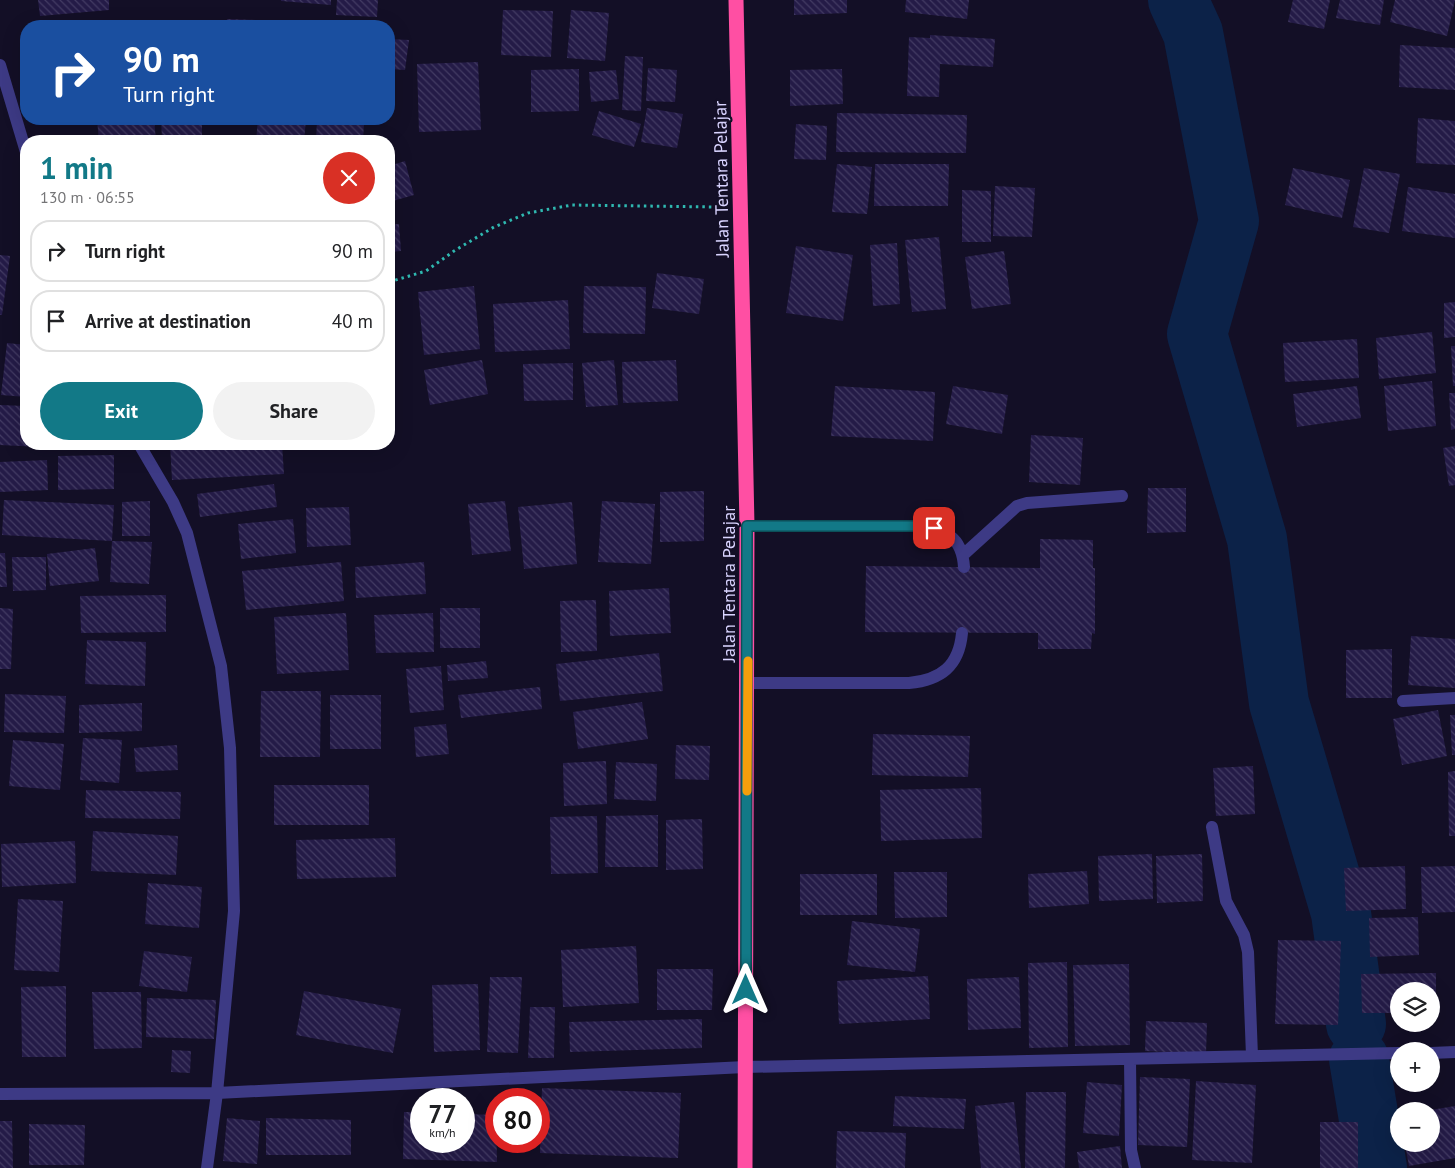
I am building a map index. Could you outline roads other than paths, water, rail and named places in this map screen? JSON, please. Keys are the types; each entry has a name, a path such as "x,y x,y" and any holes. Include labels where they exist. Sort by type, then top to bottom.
{"highway":[{"name":"Jalan Tentara Pelajar","path":"736,0 747,526 745,1168"}],"street":[{"path":"0,65 21,135"},
{"path":"143,450 173,502 187,533 221,666 230,748 234,911 217,1093 207,1168"},
{"path":"747,526 916,526 934,528 955,539 963,561 1017,506 1027,503 1122,496"},
{"path":"748,683 923,682 936,677 948,667 960,648 962,633"},
{"path":"1403,701 1455,698"},
{"path":"1212,827 1226,901 1244,935 1248,952 1252,1056"},
{"path":"1440,1052 1455,1052"},
{"path":"0,1094 217,1093 746,1067 1390,1053"},
{"path":"1130,1059 1132,1150 1136,1168"}],"waterway":[{"path":"1178,0 1193,33 1229,221 1197,334 1257,539 1279,703 1341,913 1356,1024"},
{"path":"1359,1059 1377,1168"}]}
